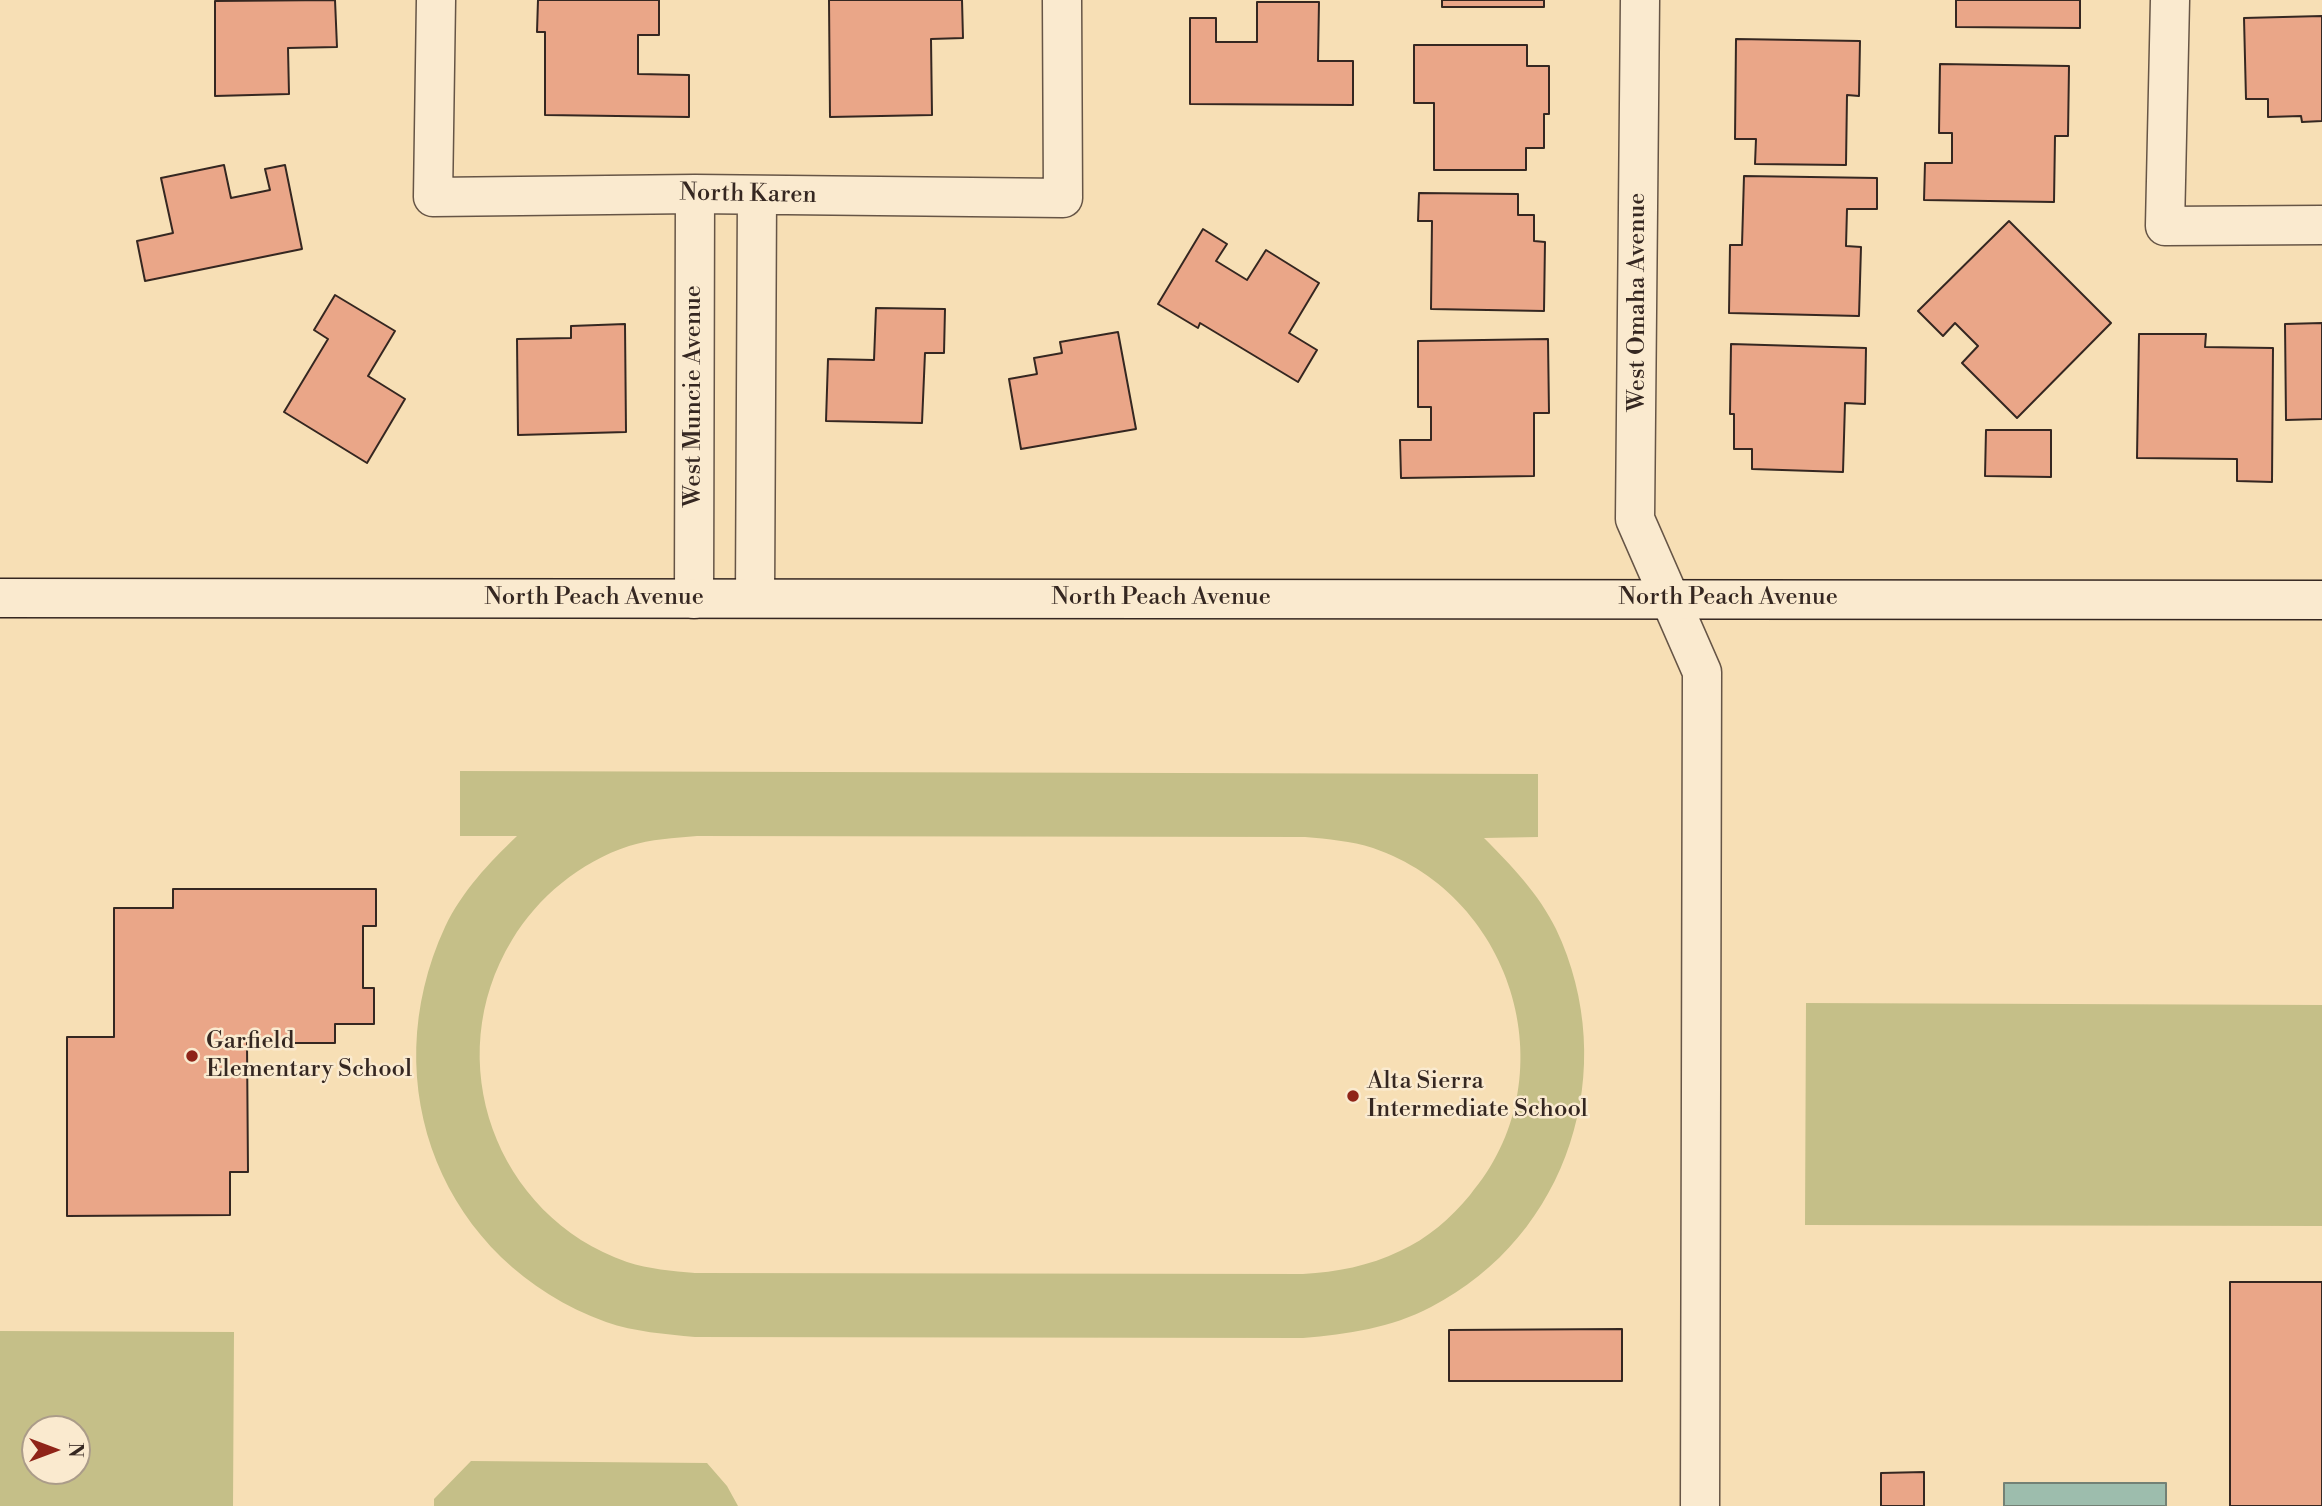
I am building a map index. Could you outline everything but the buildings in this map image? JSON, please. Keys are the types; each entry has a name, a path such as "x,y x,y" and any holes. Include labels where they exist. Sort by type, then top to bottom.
{"street":[{"name":"North Karen","path":"436,0 433,197 695,194 1063,198 1062,0"},
{"name":"West Omaha Avenue","path":"1640,0 1635,519 1702,672 1700,1506"},
{"path":"2170,0 2165,226 2322,225"},
{"name":"West Muncie Avenue","path":"694,599 695,194"},
{"path":"755,598 757,195"},
{"name":"North Peach Avenue","path":"0,598 2322,600"}],"shaded area":[{"path":"460,771 1538,774 1538,837 1484,838 1514,869 1541,904 1556,929 1575,982 1584,1037 1582,1091 1570,1144 1549,1193 1518,1238 1479,1276 1416,1314 1353,1332 1303,1338 695,1337 650,1332 606,1322 549,1294 501,1257 464,1212 437,1161 421,1106 416,1047 424,987 445,927 459,901 486,867 517,836 460,836","holes":["697,836 1305,837 1373,848 1422,872 1462,907 1493,949 1512,997 1521,1048 1517,1099 1500,1149 1470,1195 1447,1220 1429,1234 1377,1261 1340,1270 1303,1274 695,1273 661,1269 627,1262 581,1240 543,1209 513,1172 493,1129 482,1082 481,1034 491,986 512,940 534,909 562,883 594,861 629,846 654,840"]},
{"path":"1806,1003 2322,1005 2322,1226 1805,1225"},
{"path":"0,1331 234,1332 233,1506 0,1506"},
{"path":"471,1461 707,1463 727,1486 738,1506 434,1506 434,1499"},
{"path":"2004,1483 2166,1483 2166,1506 2004,1506"}],"place":[{"name":"Garfield Elementary School","path":"192,1056"},
{"name":"Alta Sierra Intermediate School","path":"1353,1096"}]}
